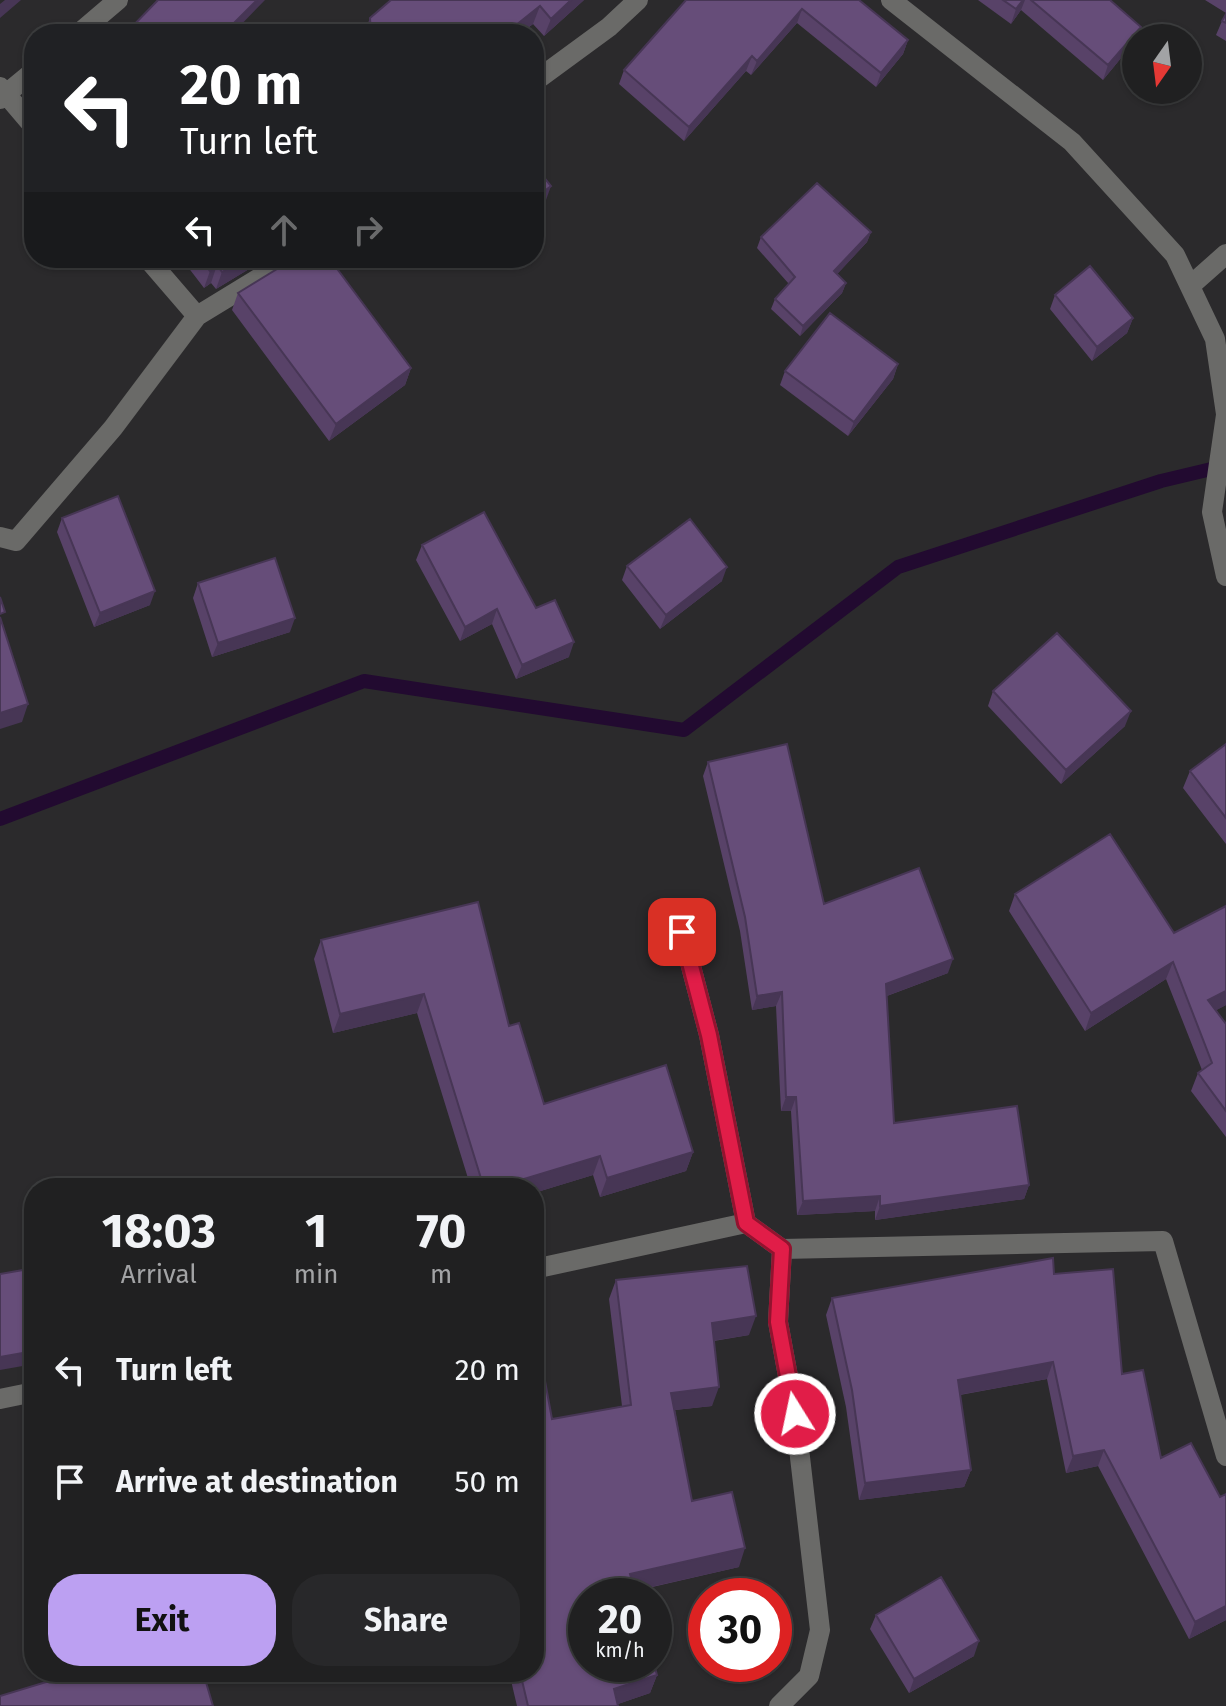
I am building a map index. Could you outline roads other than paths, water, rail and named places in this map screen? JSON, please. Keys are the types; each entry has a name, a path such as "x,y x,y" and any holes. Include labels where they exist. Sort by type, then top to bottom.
{"street":[{"path":"90,24 118,0"},
{"path":"544,75 609,27 638,0"},
{"path":"891,0 1072,142 1175,255 1215,339 1226,414 1212,512 1226,576"},
{"path":"24,78 2,94 24,117"},
{"path":"1190,286 1226,254"},
{"path":"156,268 197,316"},
{"path":"0,537 16,541 113,428 197,316 276,268"},
{"path":"682,932 709,1035 746,1223 782,1249 1163,1241 1214,1427 1226,1456"},
{"path":"544,1267 746,1223"},
{"path":"779,1706 809,1676 820,1630 795,1414 778,1322 782,1249"},
{"path":"0,1399 24,1394"}],"waterway":[{"path":"0,819 364,681 684,730 898,567 1161,481 1224,466"}]}
